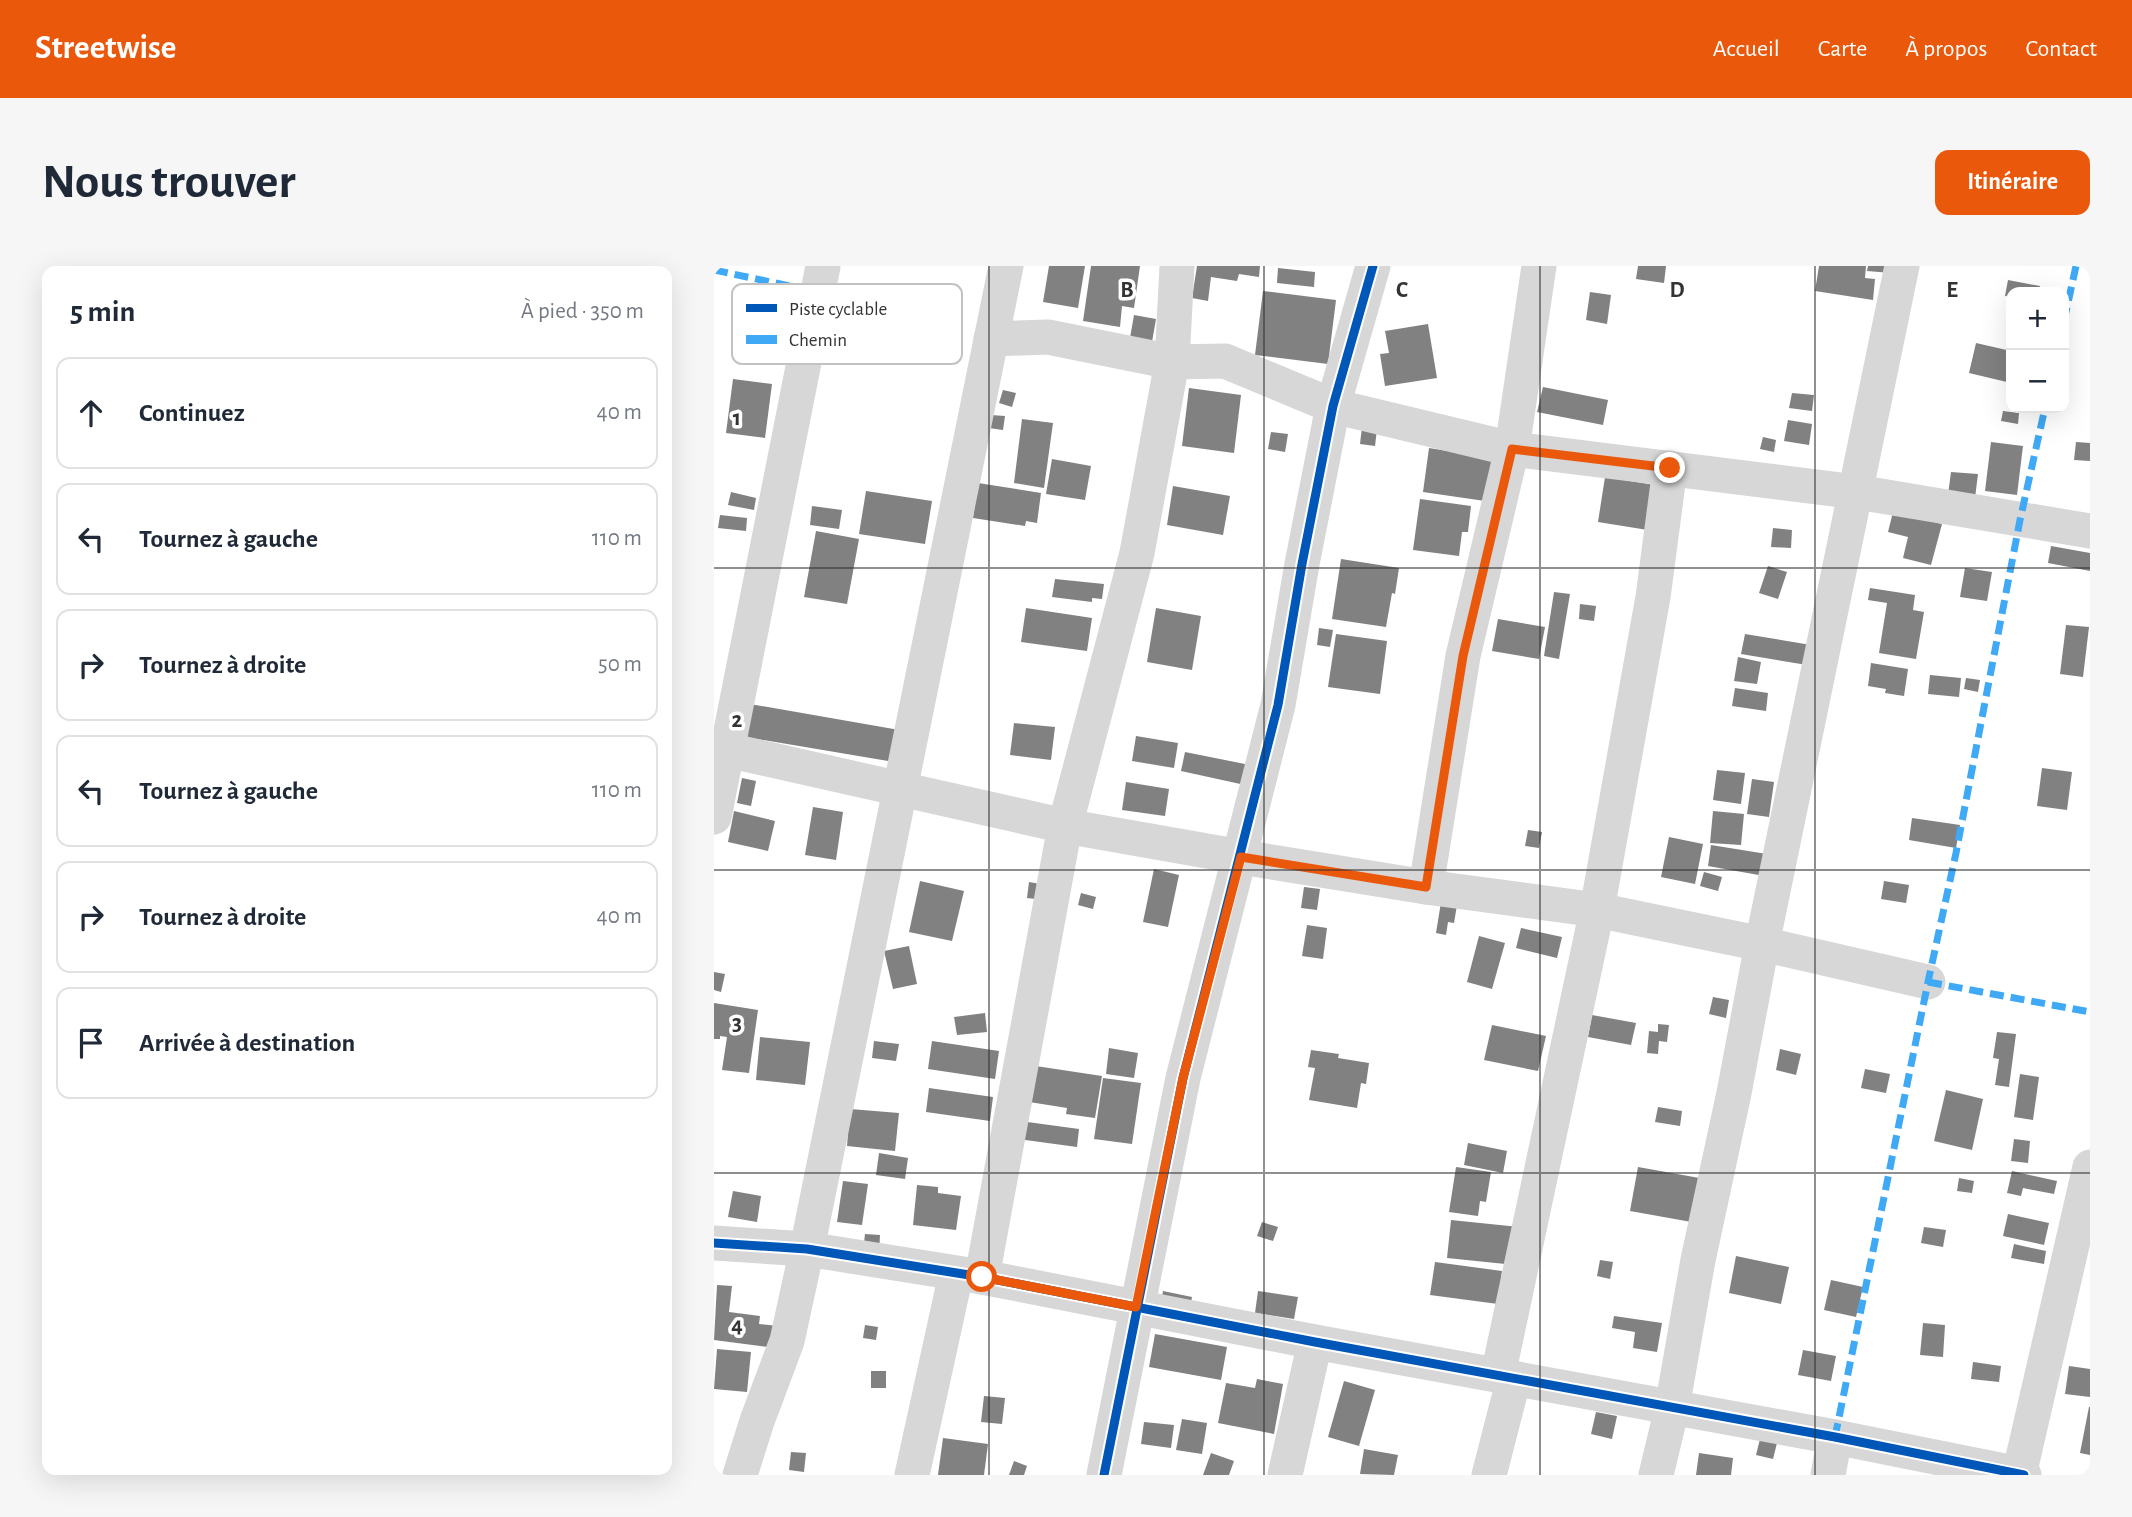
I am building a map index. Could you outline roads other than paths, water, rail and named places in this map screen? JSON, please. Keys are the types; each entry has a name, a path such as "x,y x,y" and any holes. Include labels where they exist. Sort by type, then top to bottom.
{"street":[{"path":"819,284 823,266"},
{"path":"740,1475 787,1341 1006,266"},
{"path":"912,1475 969,1275 1065,826 1137,553 1172,362 1177,266"},
{"path":"1104,1475 1183,1078 1278,705 1333,405 1373,266"},
{"path":"1426,887 1463,656 1512,449 1539,266"},
{"path":"1656,1475 1672,1408 1698,1259 1902,266"},
{"path":"991,339 1048,337 1172,362 1225,361 1333,405 1512,449 1857,492 2090,531"},
{"path":"714,817 721,748 802,364"},
{"path":"1489,1475 1597,910 1653,597 1670,468"},
{"path":"721,748 1065,826 1426,887 1597,910 1928,982"},
{"path":"714,1243 807,1249 969,1275 1315,1342 1835,1437 2020,1475 2090,1167"},
{"path":"1285,1475 1315,1342"},
{"path":"1828,1475 1835,1437"}]}
